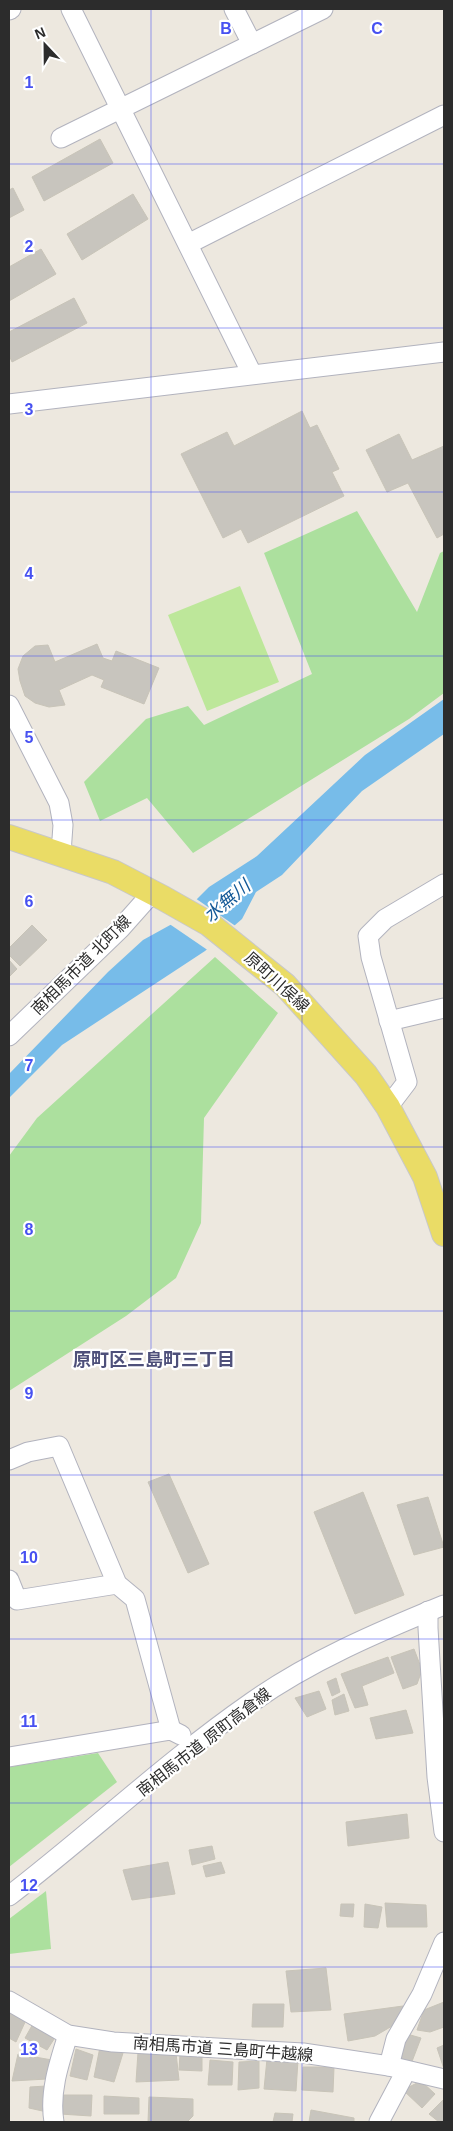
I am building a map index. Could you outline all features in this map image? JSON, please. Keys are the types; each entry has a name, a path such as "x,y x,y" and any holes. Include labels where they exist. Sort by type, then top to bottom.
{"main road":[{"name":"原町川俣線","path":"9,837 61,853 112,872 157,896 209,924 285,985 330,1032 366,1075 388,1107 424,1178 444,1234"}],"street":[{"path":"71,9 252,374"},
{"path":"234,9 252,44"},
{"path":"61,138 324,9"},
{"path":"188,244 444,115"},
{"path":"9,404 444,352"},
{"path":"9,705 59,803 63,825 61,853"},
{"path":"388,1107 407,1082 371,957 368,936 385,919 444,884"},
{"name":"南相馬市道 北町線","path":"9,1036 157,896"},
{"path":"389,1021 444,1008"},
{"path":"9,1460 28,1452 59,1446 117,1584 135,1599 171,1730"},
{"path":"9,1580 17,1600 117,1584"},
{"path":"436,1608 428,1628 437,1777 444,1832"},
{"name":"南相馬市道 原町高倉線","path":"9,1896 197,1743 252,1701 300,1672 351,1645 436,1608"},
{"path":"9,1757 171,1730 197,1743"},
{"path":"379,2122 397,2068 396,2039 422,1994 444,1942"},
{"name":"南相馬市道 三島町牛越線","path":"9,2001 68,2035 113,2042 303,2053 397,2068 444,2079"},
{"path":"54,2122 52,2111 56,2075 68,2035"}],"green space":[{"path":"357,511 417,612 440,553 444,551 444,693 409,719 193,853 147,798 100,821 84,782 146,719 188,706 204,725 312,674 264,553"},
{"path":"240,586 279,682 207,711 168,615"},
{"path":"215,957 278,1013 204,1118 201,1223 176,1278 126,1316 9,1391 9,1156 37,1118"},
{"path":"98,1753 117,1782 9,1867 9,1767"},
{"path":"46,1891 51,1949 9,1954 9,1919"}],"water":[{"name":"水無川","path":"444,699 444,734 362,791 282,875 256,892 242,919 205,951 62,1045 9,1098 9,1074 108,972 143,940 172,924 209,887 257,856 365,755"}],"pier":[{"path":"195,898 237,927 209,951 168,923"}],"building":[{"path":"100,139 113,163 44,201 32,177"},
{"path":"13,188 24,210 9,218 9,190"},
{"path":"133,194 148,219 82,260 67,234"},
{"path":"41,249 56,274 9,301 9,267"},
{"path":"74,298 87,323 12,362 9,355 9,332"},
{"path":"302,411 310,428 317,425 339,469 332,472 344,496 248,543 241,529 223,538 181,454 227,432 234,446"},
{"path":"399,434 412,460 444,446 444,534 437,538 408,483 387,492 366,450"},
{"path":"97,644 103,658 112,661 116,651 159,668 144,704 101,687 104,680 92,675 59,690 65,705 49,707 35,703 25,696 18,669 23,656 35,646 48,645 55,662"},
{"path":"32,925 47,940 20,966 9,955 9,948"},
{"path":"9,960 17,969 9,977"},
{"path":"169,1474 209,1564 188,1573 148,1482"},
{"path":"363,1492 404,1595 355,1614 314,1512"},
{"path":"428,1497 444,1547 414,1555 397,1505"},
{"path":"414,1649 422,1670 417,1684 403,1689 391,1657"},
{"path":"388,1657 394,1673 362,1686 368,1705 355,1708 341,1674"},
{"path":"336,1678 340,1692 332,1696 327,1682"},
{"path":"319,1691 326,1709 307,1717 295,1698"},
{"path":"344,1694 349,1711 335,1715 332,1700"},
{"path":"406,1710 413,1733 376,1739 370,1718"},
{"path":"407,1814 409,1838 348,1846 346,1822"},
{"path":"212,1846 215,1859 192,1865 189,1850"},
{"path":"168,1862 175,1894 132,1900 123,1870"},
{"path":"221,1862 225,1873 206,1877 203,1866"},
{"path":"385,1903 426,1905 427,1927 387,1927"},
{"path":"341,1904 354,1904 353,1917 340,1916"},
{"path":"365,1904 382,1907 378,1928 364,1927"},
{"path":"326,1968 331,2010 291,2012 286,1971"},
{"path":"444,2002 444,2027 430,2032 417,2030 424,2010"},
{"path":"253,2004 284,2004 283,2027 252,2027"},
{"path":"403,2006 404,2019 375,2036 348,2041 344,2014"},
{"path":"9,2012 26,2020 16,2042 9,2038"},
{"path":"34,2022 56,2036 47,2050 25,2038"},
{"path":"407,2034 421,2038 411,2064 400,2062"},
{"path":"444,2045 444,2069 437,2048"},
{"path":"100,2047 123,2053 114,2082 94,2077"},
{"path":"76,2049 93,2055 87,2080 70,2076"},
{"path":"138,2052 176,2053 179,2080 136,2082"},
{"path":"18,2054 52,2060 47,2079 12,2081"},
{"path":"180,2054 202,2055 202,2071 179,2070"},
{"path":"267,2059 298,2060 296,2091 264,2089"},
{"path":"210,2060 233,2062 232,2085 208,2085"},
{"path":"259,2061 259,2088 238,2090 239,2062"},
{"path":"303,2067 334,2067 333,2092 302,2090"},
{"path":"421,2081 435,2094 422,2108 403,2090"},
{"path":"46,2086 47,2112 29,2108 30,2087"},
{"path":"63,2095 92,2095 91,2116 60,2114"},
{"path":"104,2096 139,2098 139,2114 104,2114"},
{"path":"149,2097 193,2099 193,2116 187,2122 148,2122"},
{"path":"443,2100 444,2122 439,2122 429,2114"},
{"path":"311,2110 354,2118 354,2122 309,2122"},
{"path":"275,2113 293,2114 292,2122 273,2122"}],"district":[{"name":"原町区三島町三丁目","path":"154,1360"}]}
